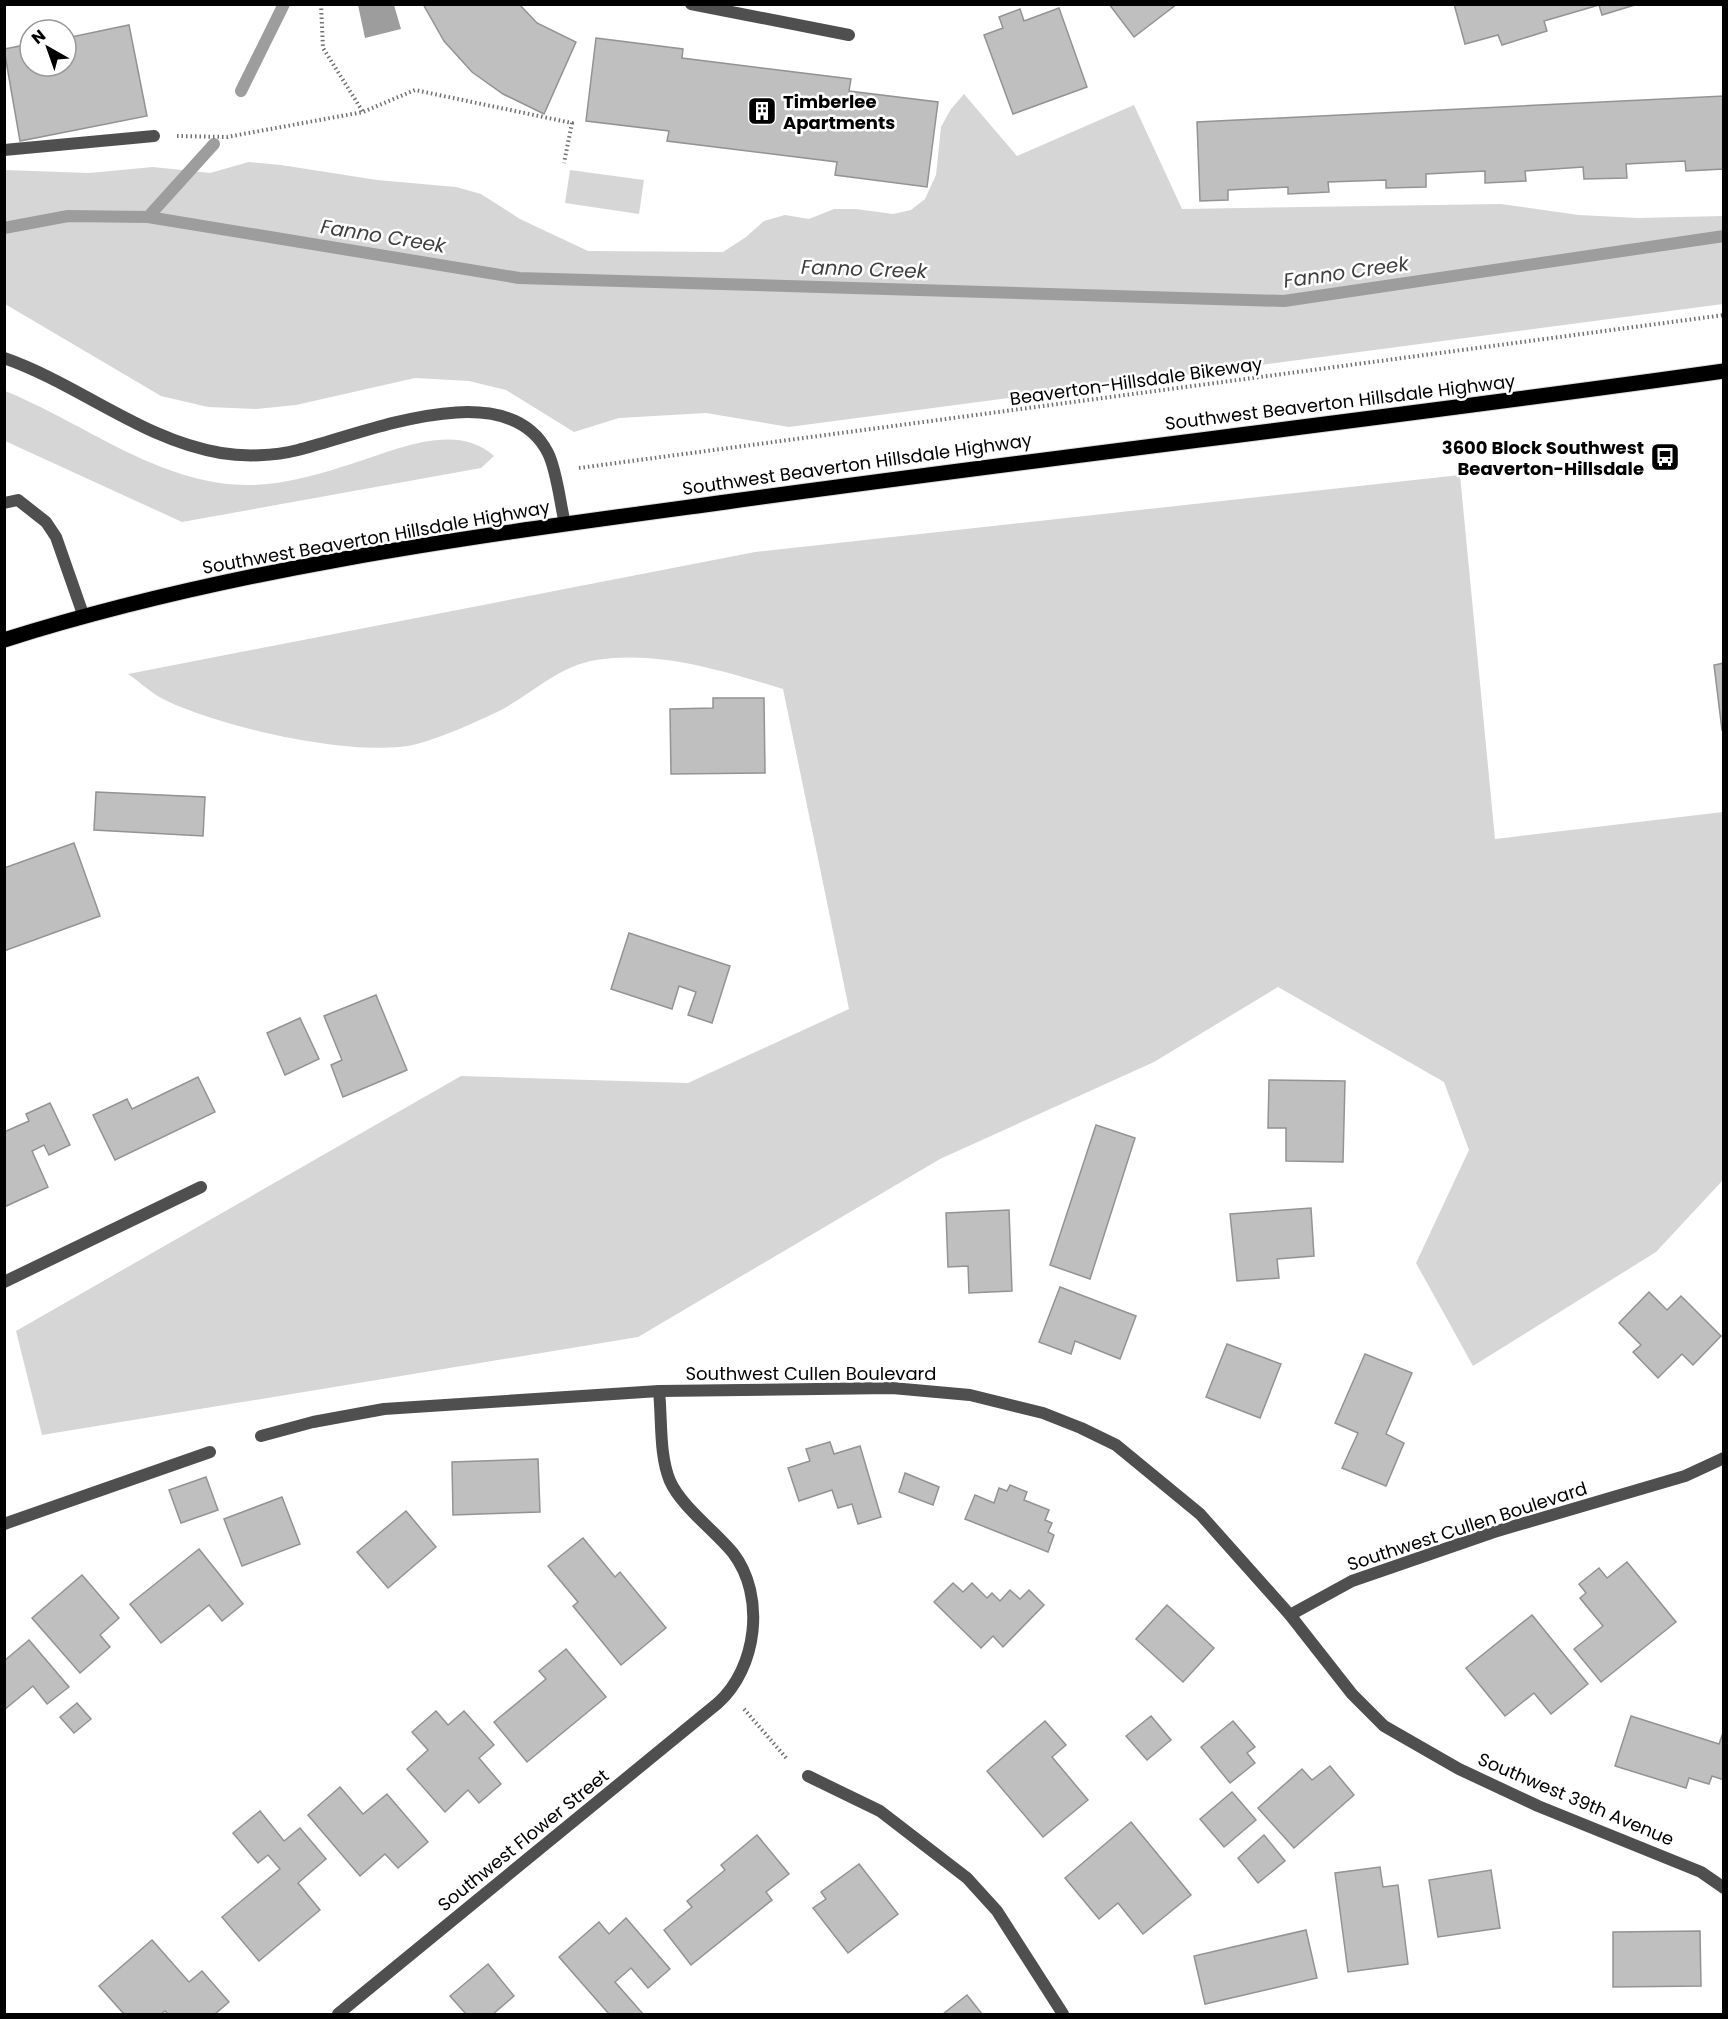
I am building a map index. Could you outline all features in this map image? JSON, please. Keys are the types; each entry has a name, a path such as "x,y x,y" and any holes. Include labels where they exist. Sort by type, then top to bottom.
{"main road":[{"name":"Southwest Beaverton Hillsdale Highway","path":"4,640 84,617 220,583 565,524 1047,457 1528,399 1724,371"}],"street":[{"path":"691,4 849,34"},
{"path":"4,150 154,136"},
{"path":"4,358 162,435 222,453 252,455 287,452 427,416 461,411 489,413 526,429 547,451 565,524"},
{"path":"4,504 18,500 46,522 56,537 84,617"},
{"path":"4,1282 201,1186"},
{"name":"Southwest Cullen Boulevard","path":"261,1436 384,1409 659,1391 842,1388 934,1391 970,1395 1042,1413 1116,1445 1200,1514 1290,1615 1352,1581 1494,1532 1685,1476 1724,1458"},
{"path":"659,1391 665,1467 671,1484 732,1552 747,1578 751,1600 751,1638 748,1659 730,1692"},
{"path":"4,1524 210,1452"},
{"name":"Southwest 39th Avenue","path":"1290,1615 1352,1694 1384,1726 1459,1769 1538,1806 1701,1872 1724,1888"},
{"name":"Southwest Flower Street","path":"338,2014 730,1692"},
{"path":"808,1776 880,1811 967,1878 997,1911 1063,2014"}],"path":[{"path":"321,4 323,48 363,112"},
{"path":"202,136 227,137 363,112 415,90 572,123 564,163"},
{"name":"Beaverton-Hillsdale Bikeway","path":"552,471 1724,315"},
{"path":"730,1692 776,1749 808,1776"}],"shaded area":[{"path":"358,5 394,5 401,29 365,38"},
{"path":"964,94 1017,156 1134,105 1182,209 1501,204 1579,215 1638,218 1723,216 1723,304 789,427 706,413 619,418 574,432 506,390 469,381 415,378 296,405 256,409 208,407 161,396 5,304 5,170 89,173 153,167 210,173 249,162 281,165 377,180 456,187 481,194 520,219 588,251 723,252 746,237 764,221 785,215 809,219 834,209 856,209 893,214 911,210 925,199 936,175 941,127 951,109"},
{"path":"570,170 644,180 639,214 565,203"},
{"path":"5,391 164,468 197,478 231,484 267,484 299,479 424,442 461,441 478,446 494,456 481,468 182,522 5,441"},
{"path":"1460,475 1495,839 1723,812 1723,1180 1656,1252 1473,1366 1416,1263 1469,1150 1444,1082 1278,987 1154,1062 940,1159 638,1337 42,1435 16,1331 461,1076 688,1083 849,1009 783,689 715,669 667,660 620,658 596,660 558,674 501,710 471,724 417,744 391,748 326,744 253,730 165,700 128,674 755,552"}],"building":[{"path":"423,4 519,4 537,23 576,42 544,114 503,94 472,72 444,41"},
{"path":"1109,4 1177,4 1134,37"},
{"path":"1454,4 1638,4 1602,15 1599,5 1544,21 1547,31 1502,45 1498,35 1465,44"},
{"path":"1059,8 1087,87 1013,114 984,35 1003,28 999,17 1020,9 1024,21"},
{"path":"129,25 147,116 20,141 4,49 18,46 18,78 78,78 78,36"},
{"name":"Timberlee Apartments","path":"596,38 683,49 682,58 851,79 849,91 938,102 927,187 835,175 837,162 667,141 669,131 586,121"},
{"path":"1724,96 1724,169 1686,171 1685,161 1626,164 1627,178 1584,179 1583,167 1525,171 1526,181 1485,183 1485,171 1426,174 1426,187 1386,188 1386,180 1328,182 1329,192 1288,194 1288,187 1228,190 1228,200 1200,201 1197,122"},
{"path":"1724,663 1724,730 1722,730 1714,665"},
{"path":"713,698 764,698 765,773 671,774 670,709 713,708"},
{"path":"96,792 205,797 203,836 94,830"},
{"path":"74,843 100,916 4,951 4,868"},
{"path":"629,933 730,966 712,1023 688,1015 696,992 679,986 672,1009 611,989"},
{"path":"376,995 407,1070 343,1097 331,1065 342,1060 324,1016"},
{"path":"300,1018 319,1059 285,1075 267,1033"},
{"path":"198,1077 215,1112 115,1160 93,1115 127,1099 132,1109"},
{"path":"1269,1080 1345,1081 1343,1162 1286,1161 1286,1128 1268,1128"},
{"path":"50,1103 70,1145 49,1155 44,1145 32,1151 48,1187 4,1207 4,1132 29,1121 26,1114"},
{"path":"1096,1125 1135,1138 1090,1279 1050,1265"},
{"path":"1311,1208 1314,1256 1277,1259 1279,1278 1237,1281 1230,1214"},
{"path":"1009,1210 1012,1291 969,1293 968,1266 948,1267 946,1213"},
{"path":"1060,1287 1136,1316 1120,1359 1075,1341 1071,1354 1039,1342"},
{"path":"1649,1292 1667,1310 1681,1296 1721,1336 1693,1365 1682,1354 1658,1378 1633,1352 1641,1345 1619,1323"},
{"path":"1227,1344 1281,1364 1260,1418 1206,1397"},
{"path":"1365,1354 1412,1373 1386,1434 1404,1443 1386,1486 1342,1468 1358,1433 1335,1423"},
{"path":"830,1442 834,1454 860,1446 881,1517 858,1524 852,1504 838,1508 832,1490 799,1501 788,1468 810,1461 806,1449"},
{"path":"538,1459 540,1512 453,1515 452,1462"},
{"path":"905,1473 939,1487 933,1505 899,1492"},
{"path":"206,1477 218,1510 181,1523 169,1490"},
{"path":"1010,1485 1027,1492 1024,1500 1049,1510 1045,1520 1052,1523 1048,1532 1054,1535 1048,1552 965,1519 975,1495 994,1503 999,1488 1007,1491"},
{"path":"282,1497 300,1544 242,1566 224,1519"},
{"path":"406,1511 436,1547 388,1588 357,1552"},
{"path":"583,1538 615,1577 620,1572 666,1628 621,1665 573,1606 578,1602 548,1566"},
{"path":"199,1549 243,1604 222,1621 209,1605 161,1643 130,1604"},
{"path":"1627,1562 1676,1622 1601,1682 1574,1649 1603,1626 1580,1598 1586,1593 1579,1584 1599,1568 1607,1578"},
{"path":"82,1575 119,1618 100,1635 110,1647 80,1673 32,1618"},
{"path":"953,1583 963,1592 972,1583 987,1598 992,1593 1000,1601 1010,1590 1020,1599 1029,1590 1044,1605 1003,1647 993,1636 981,1648 934,1602"},
{"path":"1167,1605 1214,1648 1183,1682 1136,1639"},
{"path":"1532,1615 1588,1684 1551,1714 1534,1693 1505,1716 1466,1668"},
{"path":"29,1640 69,1687 47,1704 33,1686 4,1710 4,1661"},
{"path":"566,1649 606,1697 527,1762 494,1722 546,1679 539,1671"},
{"path":"77,1703 91,1719 74,1733 60,1717"},
{"path":"436,1711 448,1725 464,1711 494,1745 479,1758 501,1784 479,1803 468,1790 445,1812 407,1769 428,1750 412,1732"},
{"path":"1151,1716 1171,1740 1147,1760 1126,1736"},
{"path":"1631,1716 1719,1744 1724,1730 1724,1780 1712,1776 1709,1784 1689,1778 1686,1788 1615,1766"},
{"path":"1045,1721 1066,1745 1052,1757 1088,1800 1043,1837 987,1771"},
{"path":"1233,1721 1255,1747 1247,1753 1255,1763 1230,1783 1201,1747"},
{"path":"1330,1766 1354,1795 1294,1848 1258,1808 1302,1769 1312,1780"},
{"path":"340,1787 363,1814 387,1794 428,1842 398,1868 385,1854 360,1876 308,1815"},
{"path":"1232,1792 1256,1820 1224,1847 1200,1819"},
{"path":"260,1811 284,1841 300,1828 326,1859 298,1883 320,1910 259,1961 222,1917 280,1869 268,1855 258,1863 233,1833"},
{"path":"1131,1822 1191,1895 1143,1934 1118,1903 1099,1919 1065,1878"},
{"path":"757,1835 789,1874 766,1892 772,1900 691,1965 664,1930 692,1907 687,1901 725,1870 721,1865"},
{"path":"1264,1835 1285,1861 1258,1883 1238,1858"},
{"path":"859,1864 898,1914 848,1953 813,1908 826,1899 821,1892"},
{"path":"1380,1867 1383,1887 1398,1885 1408,1964 1348,1972 1335,1873"},
{"path":"1491,1870 1500,1928 1438,1937 1429,1880"},
{"path":"626,1918 670,1969 648,1988 631,1968 615,1982 643,2014 609,2014 559,1957 599,1922 609,1934"},
{"path":"1306,1930 1317,1978 1205,2004 1194,1956"},
{"path":"1700,1931 1701,1986 1613,1987 1613,1932"},
{"path":"152,1940 189,1982 202,1971 229,2002 215,2014 168,2014 165,2011 161,2014 124,2014 99,1986"},
{"path":"488,1964 514,1996 493,2014 466,2014 450,1996"},
{"path":"967,1995 982,2014 943,2014"}],"waterway":[{"path":"241,91 284,4"},
{"path":"148,217 214,144"},
{"name":"Fanno Creek","path":"4,228 68,216 148,217 519,278 1284,301 1724,236"}],"place":[{"name":"Timberlee Apartments","path":"762,111"},
{"name":"3600 Block Southwest Beaverton-Hillsdale","path":"1665,457"}]}
